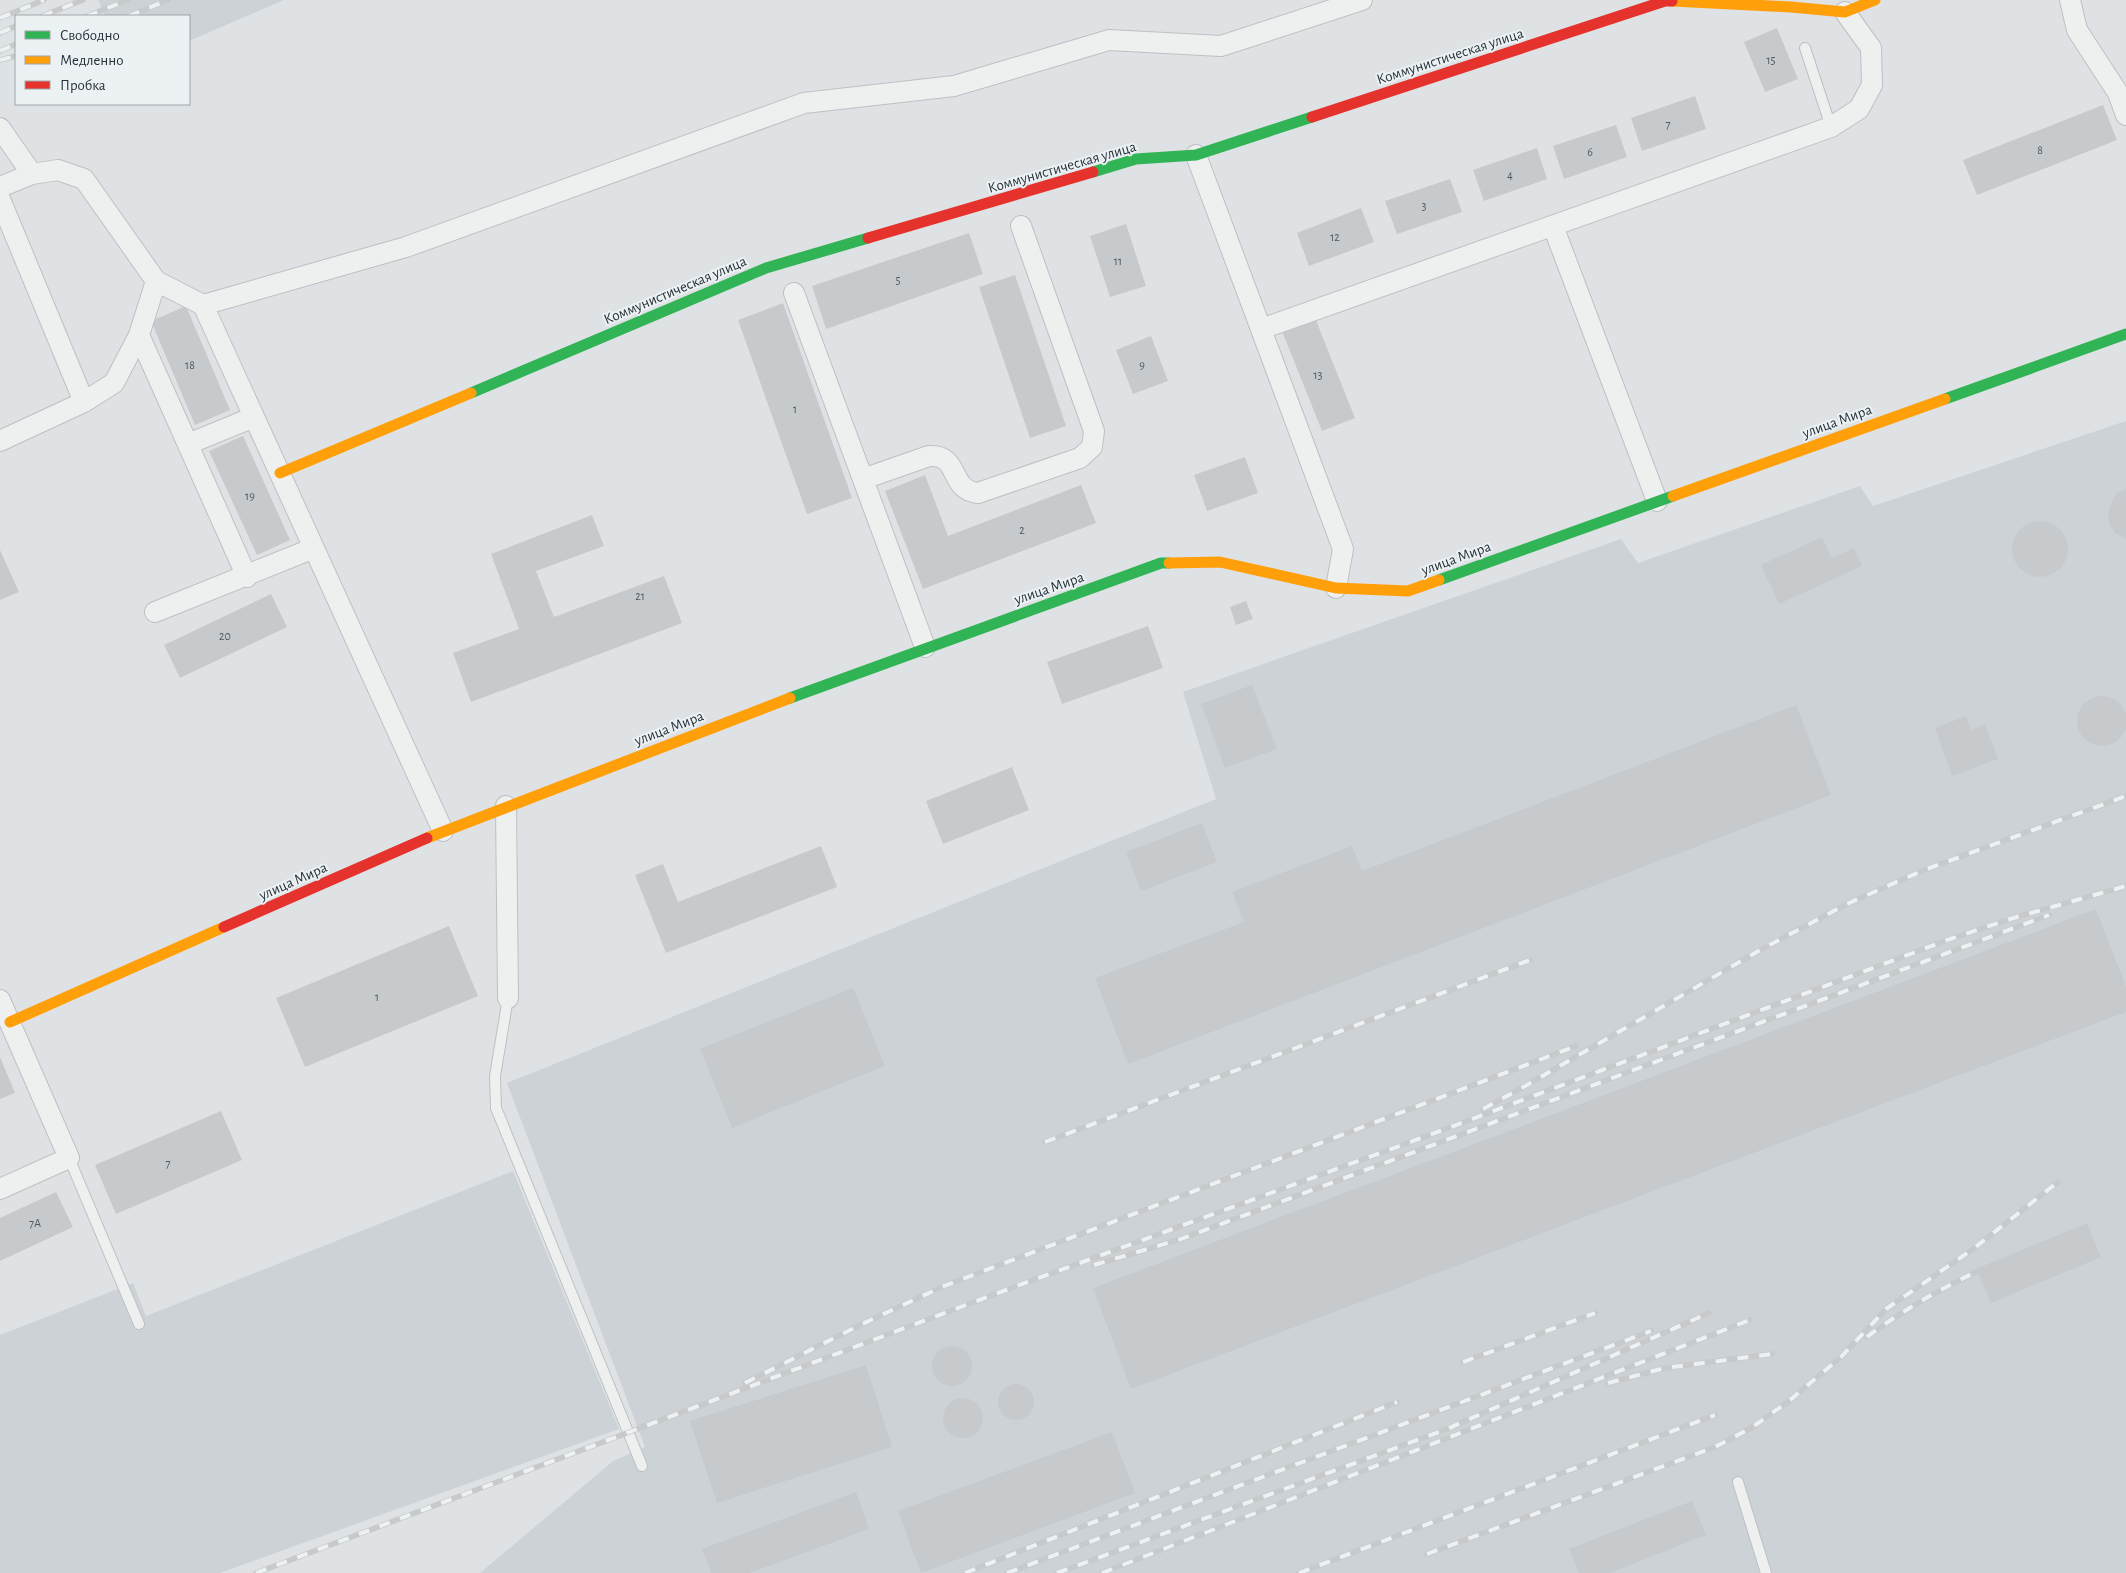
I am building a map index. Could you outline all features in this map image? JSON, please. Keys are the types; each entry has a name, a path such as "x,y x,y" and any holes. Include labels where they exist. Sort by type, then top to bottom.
{"street":[{"path":"203,305 406,247 804,103 954,86 1109,40 1221,46 1362,0"},
{"name":"Коммунистическая улица","path":"280,473 766,268 1136,159 1196,155 1665,1 1791,7 1845,12 1875,0"},
{"path":"2070,0 2077,30 2118,93 2126,115"},
{"path":"1261,329 1831,127 1859,109 1872,85 1871,48 1845,12"},
{"path":"0,128 32,174"},
{"path":"1196,155 1343,549 1336,588"},
{"path":"0,187 32,174 58,170 84,179 156,280 203,305 443,831"},
{"path":"0,199 84,402"},
{"path":"863,479 928,456 938,455 949,461 960,485 968,492 978,492 1080,458 1092,447 1094,431 1021,226"},
{"path":"1553,226 1657,501"},
{"path":"0,441 84,402 114,383 139,335 156,280"},
{"path":"794,293 925,647"},
{"name":"улица Мира","path":"10,1022 443,831 925,647 1115,581 1161,563 1220,562 1336,588 1408,591 2126,334"},
{"path":"139,335 246,576"},
{"path":"188,444 254,417"},
{"path":"155,612 314,548"},
{"path":"506,806 508,998"},
{"path":"0,1000 69,1158 0,1189"}],"lane":[{"path":"1805,48 1831,127"},
{"path":"508,998 495,1076 496,1108 642,1466"},
{"path":"69,1158 138,1324"},
{"path":"1738,1482 1766,1573"}],"shaded area":[{"path":"98,0 284,0 190,41 190,15 105,15"},
{"path":"2126,421 2126,1573 480,1573 613,1461 645,1447 507,1083 1216,799 1183,692 1621,539 1638,563 1860,486 1873,506"},
{"path":"513,1171 619,1429 220,1573 0,1573 0,1335 133,1283 146,1316"}],"building":[{"path":"1777,28 1798,79 1765,92 1744,42"},
{"path":"1695,96 1706,129 1642,151 1631,118"},
{"path":"2103,105 2117,140 1977,195 1963,160"},
{"path":"1616,125 1627,157 1564,179 1553,146"},
{"path":"1537,148 1547,179 1484,201 1473,170"},
{"path":"1450,179 1462,212 1397,234 1385,201"},
{"path":"1361,208 1374,242 1309,266 1297,233"},
{"path":"1126,224 1146,286 1110,297 1090,236"},
{"path":"969,233 983,274 826,329 812,286"},
{"path":"1015,275 1066,426 1030,438 979,287"},
{"path":"783,303 852,498 807,514 738,320"},
{"path":"186,306 230,410 195,425 151,321"},
{"path":"1315,318 1355,418 1322,431 1282,331"},
{"path":"1151,336 1168,381 1133,394 1116,350"},
{"path":"243,436 290,540 257,555 209,451"},
{"path":"1245,457 1258,493 1207,511 1194,475"},
{"path":"925,475 948,536 1081,485 1096,523 923,589 885,491"},
{"path":"2126,489 2126,539 2115,533 2110,525 2108,516 2112,500 2117,493"},
{"path":"592,515 604,546 536,571 554,617 664,576 682,623 471,702 453,653 519,629 491,554"},
{"path":"2040,521 2051,523 2060,529 2066,538 2068,549 2066,560 2060,569 2051,575 2040,577 2029,575 2020,569 2014,560 2012,549 2014,538 2020,529 2029,523"},
{"path":"1822,537 1832,558 1854,548 1862,566 1779,604 1761,565"},
{"path":"0,550 19,592 0,600"},
{"path":"271,594 287,627 180,678 164,645"},
{"path":"1246,601 1253,619 1236,625 1230,607"},
{"path":"1148,626 1163,668 1062,704 1047,662"},
{"path":"1252,685 1277,749 1225,768 1201,704"},
{"path":"2102,696 2120,703 2127,721 2120,739 2102,746 2084,739 2077,721 2084,703"},
{"path":"1796,705 1831,795 1128,1064 1095,978 1244,922 1232,892 1352,846 1362,871"},
{"path":"1966,716 1971,730 1985,724 1998,759 1952,776 1935,728"},
{"path":"1012,767 1029,810 943,844 926,801"},
{"path":"1202,823 1217,862 1141,891 1126,852"},
{"path":"821,846 837,887 666,953 635,875 663,864 678,902"},
{"path":"2096,909 2126,987 2126,1012 1131,1389 1093,1288"},
{"path":"449,926 478,996 305,1067 276,998"},
{"path":"853,988 885,1066 732,1128 700,1049"},
{"path":"0,1057 15,1093 0,1099"},
{"path":"221,1111 242,1160 116,1214 95,1165"},
{"path":"56,1192 73,1227 0,1261 0,1218"},
{"path":"2087,1223 2101,1257 1991,1303 1976,1269"},
{"path":"952,1346 966,1352 972,1366 966,1380 952,1386 938,1380 932,1366 938,1352"},
{"path":"866,1365 892,1447 717,1503 690,1421"},
{"path":"1016,1384 1023,1385 1029,1389 1033,1395 1033,1409 1029,1415 1023,1419 1016,1420 1009,1419 1003,1415 999,1409 998,1402 999,1395 1003,1389 1009,1385"},
{"path":"967,1398 974,1401 980,1407 983,1418 982,1426 974,1435 967,1438 959,1438 952,1435 944,1426 943,1414 946,1407 955,1399"},
{"path":"1112,1432 1135,1493 921,1573 898,1511"},
{"path":"856,1492 869,1529 750,1573 711,1573 702,1549"},
{"path":"1692,1501 1706,1535 1610,1573 1579,1573 1569,1549"}],"railway":[{"path":"0,18 44,0"},
{"path":"45,15 83,0"},
{"path":"90,15 128,0"},
{"path":"131,15 168,0"},
{"path":"0,33 15,26"},
{"path":"0,51 15,44"},
{"path":"0,60 15,56"},
{"path":"1483,1109 1762,949 1849,903 1924,870 2126,796"},
{"path":"256,1573 995,1294 1443,1130 1950,939 2010,919 2126,886"},
{"path":"1094,1265 1181,1239 2049,915"},
{"path":"1045,1142 1530,960"},
{"path":"745,1383 860,1325 944,1286 1576,1046"},
{"path":"1427,1554 1715,1447 1751,1428 1789,1401 1841,1357 1886,1309 1973,1249 2058,1182"},
{"path":"1867,1337 1921,1301 1978,1271"},
{"path":"1463,1362 1595,1313"},
{"path":"1057,1573 1447,1429 1709,1313"},
{"path":"1102,1573 1750,1320"},
{"path":"1007,1573 1651,1331"},
{"path":"1608,1383 1665,1368 1772,1354"},
{"path":"965,1573 1397,1402"},
{"path":"1299,1573 1715,1415"}],"traffic: fast":[{"path":"1093,172 1136,159 1196,155 1312,117"},
{"path":"471,393 766,268 868,238"},
{"path":"1945,399 2126,334"},
{"path":"1439,580 1673,496"},
{"path":"790,698 1161,563 1169,563"}],"traffic: slow":[{"path":"1672,1 1791,7 1845,12 1875,0"},
{"path":"280,473 471,393"},
{"path":"1673,496 1945,399"},
{"path":"1169,563 1220,562 1336,588 1408,591 1439,580"},
{"path":"427,838 790,698"},
{"path":"10,1022 224,927"}],"traffic: jam":[{"path":"1312,117 1665,1 1672,1"},
{"path":"868,238 1093,172"},
{"path":"224,927 427,838"}]}
